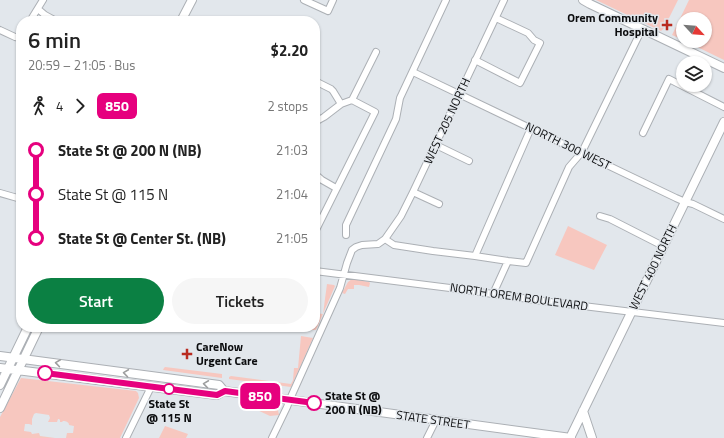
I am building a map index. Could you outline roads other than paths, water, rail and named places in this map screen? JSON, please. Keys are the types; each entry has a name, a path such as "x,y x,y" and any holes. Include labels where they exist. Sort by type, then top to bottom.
{"main road":[{"path":"184,16 192,0"},
{"path":"582,0 724,68"},
{"name":"WEST 400 NORTH","path":"570,438 724,122"},
{"path":"0,385 4,368 14,357 26,332"},
{"path":"0,408 37,332"},
{"name":"STATE STREET","path":"0,356 219,385 224,391"},
{"name":"STATE STREET","path":"4,368 217,395 224,391 570,438"},
{"path":"151,387 159,382 164,382 170,379"},
{"path":"583,411 592,438"}],"street":[{"path":"33,16 43,0"},
{"path":"304,0 328,11 333,0"},
{"path":"346,235 346,225 396,120 400,98 446,0"},
{"name":"WEST 205 NORTH","path":"384,239 401,216 414,192 504,0"},
{"path":"38,9 47,16"},
{"path":"475,60 520,82 540,43 534,40 528,33 496,18"},
{"path":"272,438 287,408 340,288 352,250 356,247 378,244 384,239 394,245 433,252 526,262 568,167 582,152 642,29"},
{"path":"0,30 16,37"},
{"path":"320,120 341,104 352,100 376,52"},
{"name":"NORTH 300 WEST","path":"413,72 685,202 693,204 724,219"},
{"path":"643,133 670,79 724,107"},
{"path":"320,84 331,89 341,104"},
{"path":"320,222 375,112 352,100"},
{"path":"474,256 531,128"},
{"path":"436,145 470,161"},
{"path":"320,178 336,188"},
{"path":"414,192 439,204"},
{"path":"0,193 16,198"},
{"path":"600,216 610,219 663,246"},
{"path":"493,294 508,261"},
{"name":"NORTH OREM BOULEVARD","path":"320,272 724,323"},
{"path":"126,438 151,387"},
{"path":"427,438 436,420"}],"place":[{"name":"Orem Community Hospital","path":"667,25"},
{"name":"CareNow Urgent Care","path":"187,354"},
{"name":"State St @ 115 N","path":"169,389"},
{"name":"State St @ 200 N (NB)","path":"314,403"}]}
